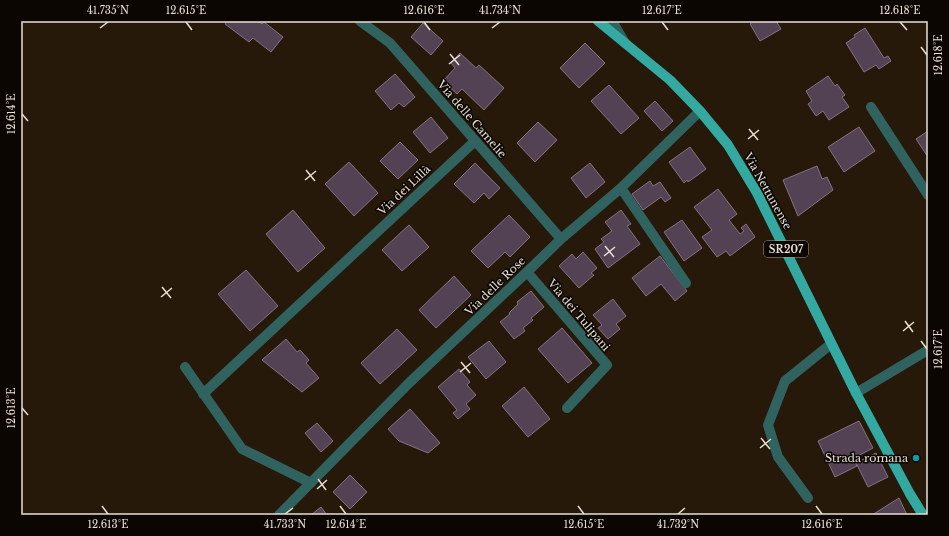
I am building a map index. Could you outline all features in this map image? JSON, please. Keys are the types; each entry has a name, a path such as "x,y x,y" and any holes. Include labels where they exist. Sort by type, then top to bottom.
{"main road":[{"name":"Via Nettunense","path":"598,21 670,80 700,111 728,146 754,188 856,393 910,494 923,515"}],"street":[{"name":"Via delle Camelie","path":"360,21 390,43 560,239"},
{"path":"612,21 625,43"},
{"path":"871,107 928,195"},
{"name":"Via delle Rose","path":"278,515 409,383 560,239 621,188 700,111"},
{"name":"Via dei Lillà","path":"203,394 475,141"},
{"path":"621,188 686,283"},
{"name":"Via dei Tulipani","path":"527,272 607,366 567,408"},
{"path":"808,498 778,457 768,425 785,381 831,344"},
{"path":"856,393 928,350"},
{"path":"185,367 242,449 311,483"}],"building":[{"path":"227,21 258,21 262,24 264,22 283,37 271,52 253,38 249,42 225,24"},
{"path":"754,21 776,21 781,29 760,41 750,24"},
{"path":"423,23 443,41 431,55 411,37"},
{"path":"865,28 884,58 888,56 891,61 879,69 876,65 864,72 846,43 855,37 854,35"},
{"path":"585,43 605,63 579,88 560,68"},
{"path":"460,53 476,68 479,65 504,88 484,110 462,89 457,94 443,81 455,68 451,63"},
{"path":"395,74 415,97 404,107 399,103 391,110 375,91"},
{"path":"828,76 835,86 837,84 845,95 842,97 849,107 829,120 823,111 816,116 808,104 812,101 806,91"},
{"path":"609,85 639,118 621,134 591,101"},
{"path":"655,101 673,121 662,131 644,111"},
{"path":"431,117 448,138 430,153 413,132"},
{"path":"538,122 557,140 535,162 517,143"},
{"path":"859,127 875,151 844,172 828,147"},
{"path":"928,131 928,157 916,139"},
{"path":"400,142 418,160 398,179 380,161"},
{"path":"690,147 706,169 688,182 687,180 684,183 669,162"},
{"path":"349,162 378,193 354,216 325,184"},
{"path":"475,163 500,188 489,199 484,193 474,203 454,184"},
{"path":"590,163 605,182 586,198 571,178"},
{"path":"817,166 822,179 827,177 833,190 798,216 783,180"},
{"path":"650,181 653,186 660,182 671,198 665,202 661,197 643,210 632,194"},
{"path":"718,189 737,214 729,220 740,234 744,231 741,228 746,224 755,237 730,256 726,251 717,257 702,237 712,230 694,207"},
{"path":"293,210 325,248 298,272 266,234"},
{"path":"621,210 631,224 627,226 640,244 608,268 595,249 604,242 601,239 612,231 605,222"},
{"path":"509,215 530,237 510,257 505,252 488,268 471,251"},
{"path":"682,220 702,248 684,261 664,232"},
{"path":"409,225 429,247 402,271 382,250"},
{"path":"583,252 597,268 591,273 594,275 579,288 559,266 572,254 576,259"},
{"path":"660,256 687,291 675,301 661,284 646,296 632,278"},
{"path":"246,270 278,306 250,331 218,294"},
{"path":"454,276 471,295 436,328 419,310"},
{"path":"531,291 544,307 531,318 533,320 523,328 525,331 514,339 500,322 510,314 509,313 518,304 517,302"},
{"path":"613,299 626,316 616,324 620,329 608,339 598,328 602,325 593,315"},
{"path":"562,328 592,363 568,383 538,349"},
{"path":"397,329 417,350 380,384 361,363"},
{"path":"286,339 297,352 300,350 309,360 306,363 319,378 302,392 262,360"},
{"path":"489,341 506,362 486,379 468,357"},
{"path":"459,369 470,382 467,385 476,395 466,404 470,409 458,419 453,413 457,410 438,387"},
{"path":"524,387 550,419 528,437 502,406"},
{"path":"410,409 440,443 428,453 399,441 388,429"},
{"path":"859,421 873,448 854,458 857,466 835,477 818,441"},
{"path":"317,423 333,441 321,452 305,433"},
{"path":"876,453 888,477 868,487 856,463"},
{"path":"350,475 367,492 350,509 333,492"},
{"path":"899,498 907,515 872,515"},
{"path":"321,507 327,515 311,515"}],"place":[{"name":"Strada romana","path":"916,458"}]}
